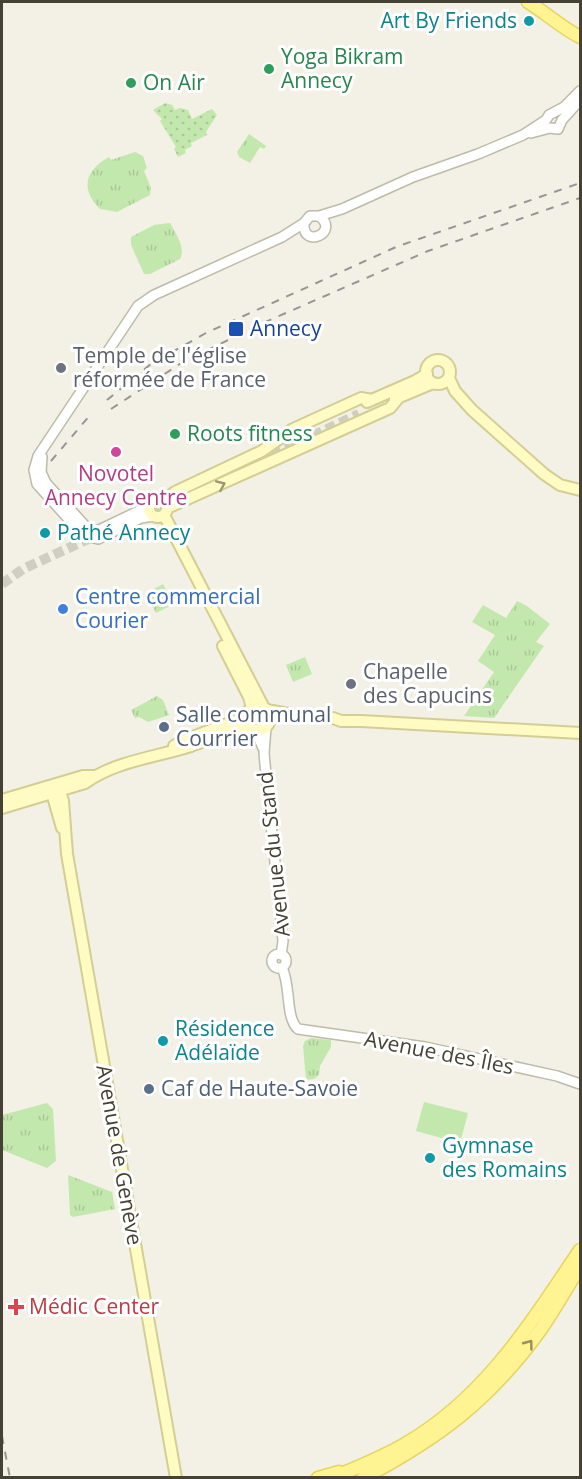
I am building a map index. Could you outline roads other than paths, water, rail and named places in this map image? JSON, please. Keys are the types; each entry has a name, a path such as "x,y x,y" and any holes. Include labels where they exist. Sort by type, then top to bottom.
{"main road":[{"path":"516,2 544,21 571,32"},
{"path":"528,2 571,32 580,46"},
{"path":"251,464 295,435 415,381 433,380 445,383 449,378 449,366 441,361 430,364 433,380 457,402 472,410"},
{"path":"449,378 453,389 472,410 552,481 580,490"},
{"path":"359,414 433,380"},
{"path":"159,510 390,408 400,396"},
{"path":"159,510 175,492 262,451 293,429 361,398 372,400"},
{"path":"159,510 270,716 267,725"},
{"path":"159,510 249,697 250,720 260,730 276,720 299,716"},
{"path":"2,808 55,790 83,776 95,776 235,730 250,720 256,706 299,716 333,718 341,716 354,717 361,721 580,733"},
{"path":"2,800 55,790"},
{"name":"Avenue de Genève","path":"55,790 66,820 65,833 176,1478"},
{"path":"332,1478 414,1439 474,1392 506,1357 580,1250"},
{"path":"363,1478 435,1436 480,1400 531,1342 580,1267"},
{"path":"318,1478 351,1469"}],"street":[{"path":"548,124 549,115 567,105 580,91"},
{"path":"548,124 555,130 560,128 562,120 580,100"},
{"path":"554,113 560,115 562,120"},
{"path":"159,510 97,531 89,530 43,478 41,466 46,446 133,312 143,301 282,237 304,223 310,216 319,216 342,209 421,173 478,154 548,124"},
{"path":"325,225 342,209"},
{"path":"304,223 307,234 313,237 320,236 324,232 325,225 319,216"},
{"path":"282,237 307,234"},
{"name":"Avenue du Stand","path":"250,720 264,753"},
{"name":"Avenue du Stand","path":"267,725 264,753 283,941 281,955 286,962 282,968 287,980 292,1021 297,1028"},
{"name":"Avenue des Îles","path":"297,1028 425,1047 557,1076 580,1084"}],"tunnel":[{"path":"272,455 359,414"},
{"path":"167,502 251,464"},
{"path":"136,518 174,501"},
{"path":"2,584 23,569 97,535"}],"railway":[{"path":"107,400 151,364 206,333 396,247 580,183"},
{"path":"111,409 183,362 263,323 428,251 580,198"},
{"path":"51,461 91,414"},
{"path":"2,1436 10,1478"}],"place":[{"name":"Art By Friends","path":"529,21"},
{"name":"Yoga Bikram Annecy","path":"269,69"},
{"name":"On Air","path":"131,83"},
{"name":"Annecy","path":"236,329"},
{"name":"Temple de l'église réformée de France","path":"61,368"},
{"name":"Roots fitness","path":"175,434"},
{"name":"Novotel Annecy Centre","path":"116,452"},
{"name":"Pathé Annecy","path":"45,533"},
{"name":"Centre commercial Courier","path":"63,609"},
{"name":"Chapelle des Capucins","path":"351,684"},
{"name":"Salle communal Courrier","path":"164,727"},
{"name":"Résidence Adélaïde","path":"163,1041"},
{"name":"Caf de Haute-Savoie","path":"149,1089"},
{"name":"Gymnase des Romains","path":"430,1158"},
{"name":"Médic Center","path":"16,1307"}]}
